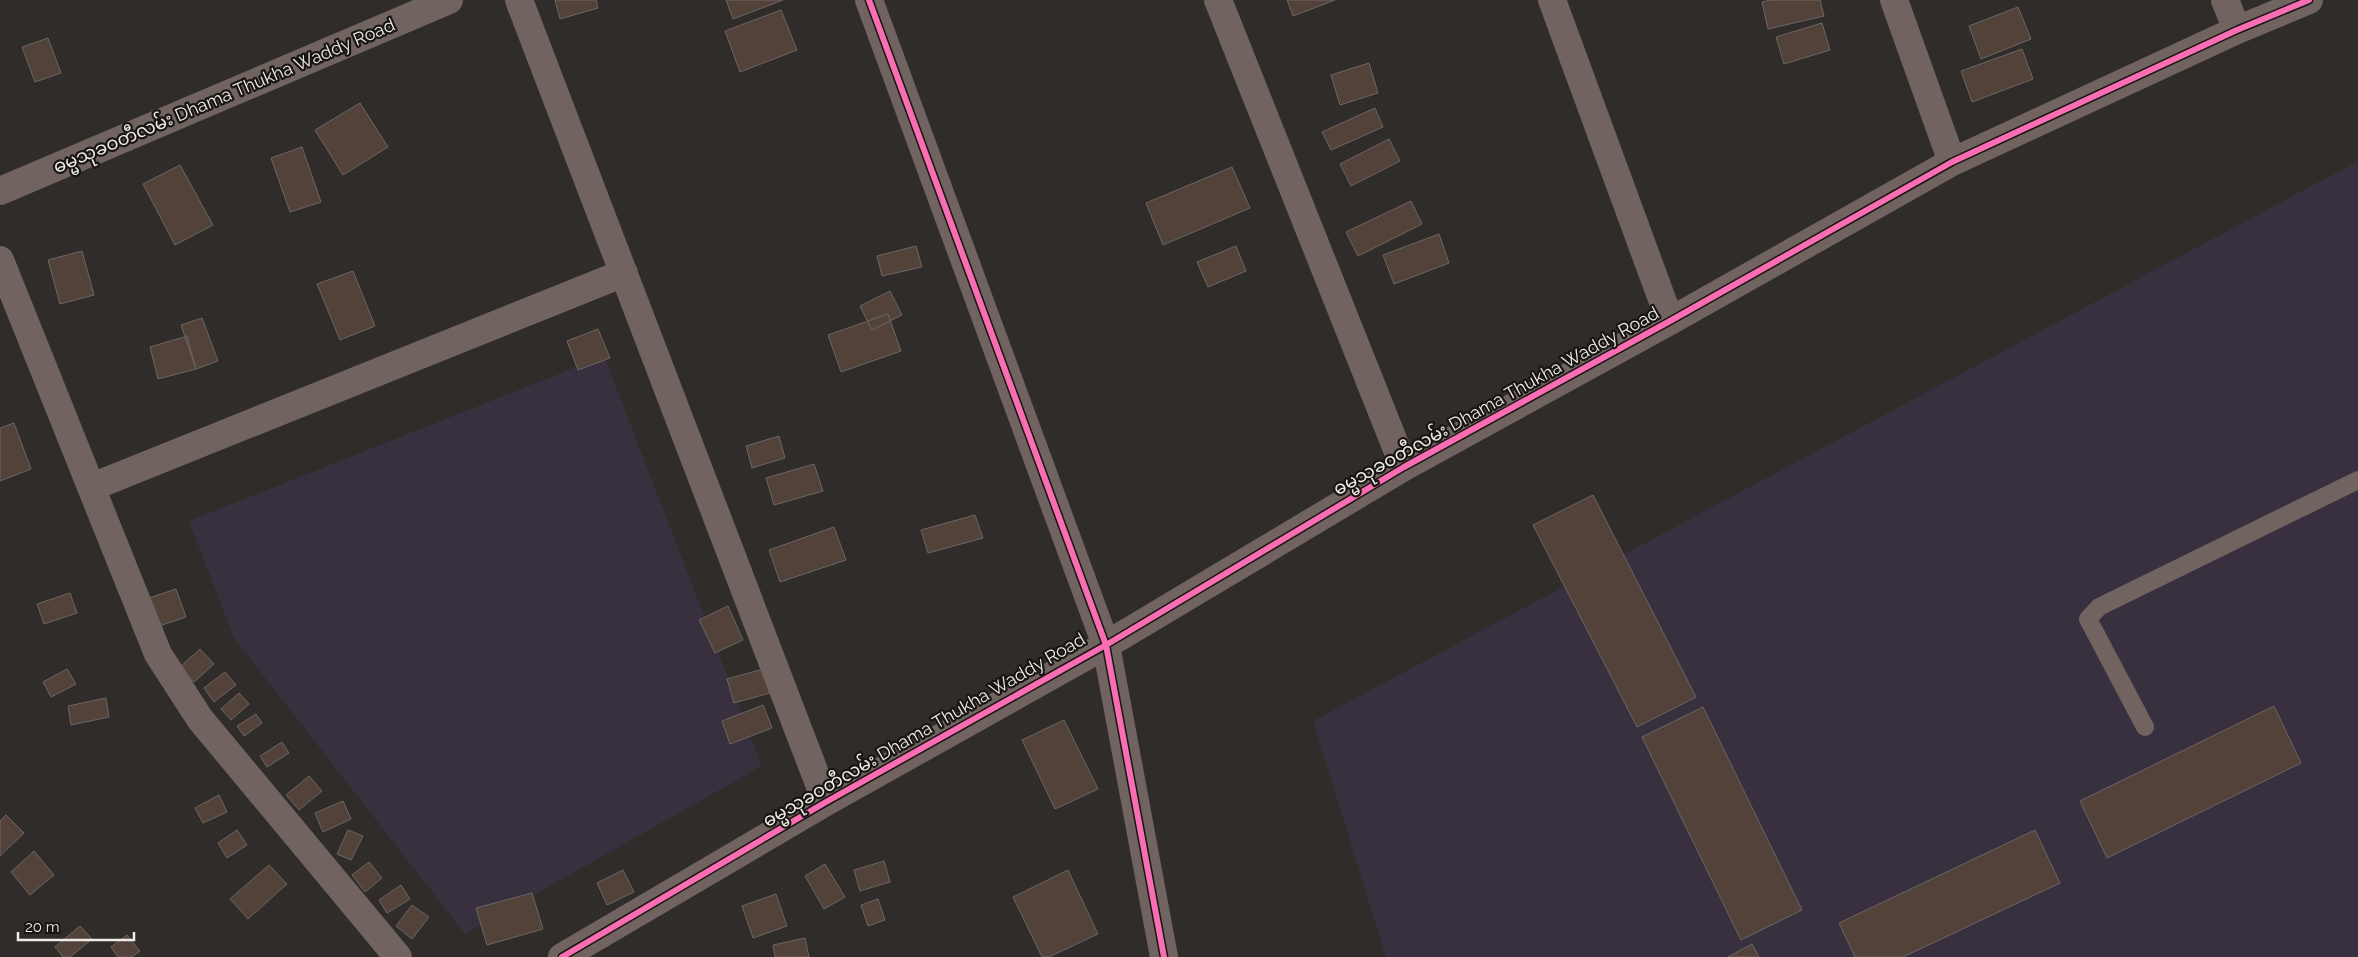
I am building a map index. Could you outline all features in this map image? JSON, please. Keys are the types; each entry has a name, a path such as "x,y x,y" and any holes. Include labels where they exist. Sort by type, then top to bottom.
{"street":[{"name":"ဓမ္မသုခဝတီလမ်း Dhama Thukha Waddy Road","path":"0,191 449,0"},
{"path":"519,0 826,802"},
{"path":"869,0 1106,645 1159,955"},
{"path":"1218,0 1404,467"},
{"path":"1552,0 1670,321"},
{"path":"1894,0 1952,162"},
{"path":"2225,0 2237,30"},
{"name":"ဓမ္မသုခဝတီလမ်း Dhama Thukha Waddy Road","path":"562,957 826,802 1106,645 1404,467 1670,321 1952,162 2237,30 2309,0"},
{"path":"0,260 158,654 200,719 398,957"},
{"path":"92,487 624,273"}],"lane":[{"path":"2145,728 2088,619 2099,607 2358,480"}],"shaded area":[{"path":"2358,161 2358,957 1386,957 1313,721"},
{"path":"604,356 762,766 465,934 234,638 189,521"}],"building":[{"path":"555,0 596,0 598,8 560,19"},
{"path":"726,0 783,0 733,19"},
{"path":"1287,0 1335,0 1293,16"},
{"path":"1771,0 1820,0 1824,16 1768,29 1762,2"},
{"path":"2018,7 2031,39 1981,59 1969,26"},
{"path":"781,10 797,50 740,72 725,31"},
{"path":"1822,23 1830,50 1784,64 1776,37"},
{"path":"48,38 61,73 35,82 22,47"},
{"path":"2022,49 2033,79 1972,102 1961,71"},
{"path":"1369,63 1378,93 1340,105 1331,75"},
{"path":"360,103 388,147 343,175 315,130"},
{"path":"1375,108 1383,127 1331,150 1322,132"},
{"path":"1389,139 1400,161 1351,186 1340,164"},
{"path":"302,147 321,202 290,212 271,158"},
{"path":"180,165 213,225 175,245 143,184"},
{"path":"1232,167 1250,208 1163,245 1146,203"},
{"path":"1411,201 1422,224 1358,256 1346,232"},
{"path":"1439,234 1449,263 1394,284 1383,255"},
{"path":"916,246 922,267 882,276 877,256"},
{"path":"1236,246 1246,271 1208,287 1197,262"},
{"path":"82,251 94,295 60,304 48,260"},
{"path":"353,271 375,326 340,340 317,284"},
{"path":"890,291 902,315 872,330 860,306"},
{"path":"888,314 901,351 841,372 828,335"},
{"path":"202,318 218,361 196,369 181,325"},
{"path":"598,329 610,358 578,370 567,341"},
{"path":"187,336 196,369 158,379 150,347"},
{"path":"14,423 31,469 0,481 0,428"},
{"path":"779,436 785,458 752,468 746,446"},
{"path":"814,464 823,491 774,505 766,478"},
{"path":"1593,495 1696,697 1637,727 1533,525"},
{"path":"975,515 983,538 928,553 921,530"},
{"path":"834,527 846,560 780,582 769,550"},
{"path":"176,589 186,617 159,626 149,598"},
{"path":"70,593 77,613 44,624 37,604"},
{"path":"728,606 743,640 715,653 699,620"},
{"path":"200,649 214,664 194,682 180,667"},
{"path":"67,669 76,684 51,697 43,682"},
{"path":"763,669 770,693 734,703 727,679"},
{"path":"225,672 236,685 214,702 204,688"},
{"path":"239,693 249,704 231,720 221,709"},
{"path":"106,698 109,717 71,725 68,706"},
{"path":"763,705 772,728 730,744 722,721"},
{"path":"2274,706 2301,763 2107,858 2080,801"},
{"path":"1703,707 1802,910 1741,940 1642,737"},
{"path":"256,714 262,723 244,736 237,726"},
{"path":"1064,720 1098,789 1055,809 1022,740"},
{"path":"282,742 289,753 267,767 260,756"},
{"path":"309,776 322,791 299,810 286,795"},
{"path":"219,795 227,812 203,823 195,808"},
{"path":"343,801 351,819 323,832 315,813"},
{"path":"6,815 24,833 0,856 0,821"},
{"path":"237,830 247,845 227,858 218,843"},
{"path":"348,830 363,836 351,860 337,854"},
{"path":"2035,830 2060,883 1903,957 1855,957 1839,923"},
{"path":"34,851 54,875 30,895 11,872"},
{"path":"884,861 890,882 860,891 854,870"},
{"path":"369,862 382,878 365,892 352,875"},
{"path":"825,864 845,897 824,909 805,876"},
{"path":"269,865 287,884 248,919 230,899"},
{"path":"623,870 634,892 607,905 597,883"},
{"path":"1068,870 1098,934 1049,957 1042,957 1013,897"},
{"path":"401,885 410,899 387,913 379,900"},
{"path":"532,893 543,929 487,945 476,908"},
{"path":"776,894 787,926 753,938 742,906"},
{"path":"878,899 885,920 868,926 861,905"},
{"path":"412,905 429,917 412,939 396,926"},
{"path":"80,926 92,939 70,957 63,957 55,947"},
{"path":"127,935 140,951 132,957 118,957 111,947"},
{"path":"805,938 809,957 775,957 773,945"},
{"path":"1752,944 1759,957 1728,957"}],"cycle path":[{"path":"869,0 1106,645 1164,957"},
{"path":"562,957 826,802 1106,645 1404,467 1670,321 1952,162 2237,30 2309,0"}]}
